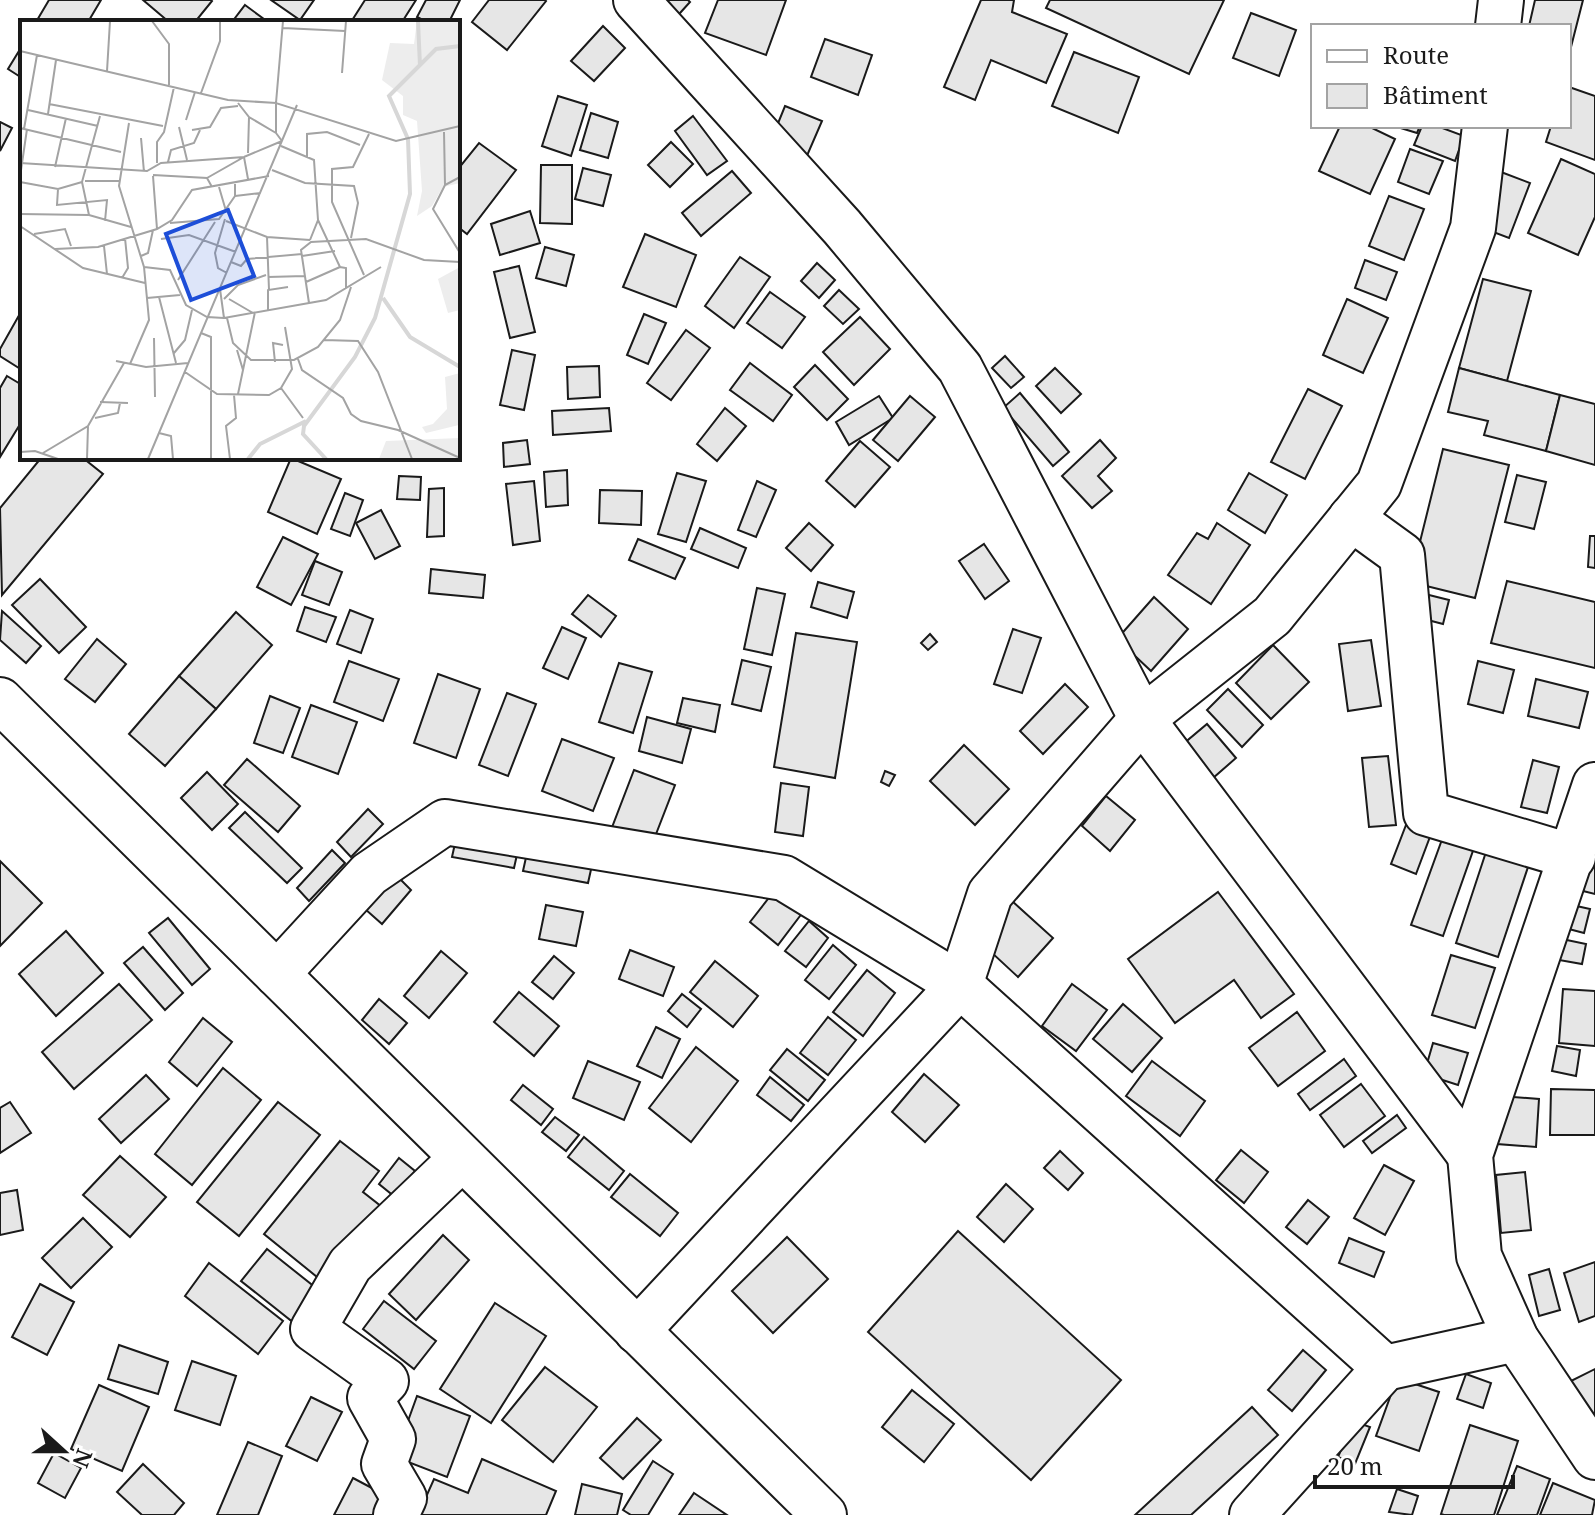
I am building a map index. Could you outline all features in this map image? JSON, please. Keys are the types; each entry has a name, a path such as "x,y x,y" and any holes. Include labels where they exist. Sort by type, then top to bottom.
{"street":[{"path":"636,0 842,227 960,368 1142,719 1470,1155"},
{"path":"1498,24 1501,0"},
{"path":"637,1331 960,985 990,894 1142,719 1272,616 1379,484 1473,228 1485,128"},
{"path":"1351,518 1402,555 1426,813 1573,857"},
{"path":"0,700 824,1515"},
{"path":"1595,785 1470,1155 1479,1256 1516,1339 1595,1457"},
{"path":"277,974 369,874 445,822 784,878 960,985 1385,1368"},
{"path":"396,1515 404,1498 384,1464 393,1439 370,1398 386,1381 313,1329 350,1265 462,1158"},
{"path":"1252,1515 1385,1368 1516,1339"}],"building":[{"path":"49,0 101,0 89,20 37,20"},
{"path":"143,0 212,1 197,20 167,20"},
{"path":"271,0 314,0 300,20"},
{"path":"365,0 416,0 403,20 352,20"},
{"path":"426,0 460,0 450,20 423,20 417,17"},
{"path":"489,0 546,1 507,50 472,22"},
{"path":"645,0 688,0 690,2 671,23"},
{"path":"718,0 786,0 766,55 705,33"},
{"path":"981,0 1014,0 1012,12 1067,34 1046,83 991,60 975,100 944,87"},
{"path":"1050,0 1224,0 1189,74 1046,8"},
{"path":"1535,0 1583,0 1571,47 1571,24 1529,24"},
{"path":"245,5 265,20 234,20"},
{"path":"1251,13 1296,30 1279,76 1233,58"},
{"path":"603,26 625,48 594,81 571,61"},
{"path":"825,39 872,55 858,95 811,77"},
{"path":"20,49 20,77 8,69"},
{"path":"1074,52 1139,77 1118,133 1052,106"},
{"path":"1571,88 1595,96 1595,160 1546,142 1550,128 1571,128"},
{"path":"558,96 587,105 571,156 542,146"},
{"path":"785,106 822,121 806,158 770,143"},
{"path":"591,113 618,122 608,158 580,150"},
{"path":"693,116 727,161 707,175 675,131"},
{"path":"0,122 12,128 0,151"},
{"path":"1339,128 1372,128 1395,139 1370,194 1319,171"},
{"path":"1401,128 1419,128 1417,133"},
{"path":"1421,128 1442,128 1464,136 1455,161 1414,145"},
{"path":"671,142 693,164 670,187 648,165"},
{"path":"479,143 516,170 467,234 460,229 460,167"},
{"path":"1410,149 1443,161 1429,194 1398,182"},
{"path":"1561,159 1595,174 1595,217 1578,255 1528,233"},
{"path":"541,165 572,165 572,224 540,223"},
{"path":"583,168 611,175 603,206 575,199"},
{"path":"732,171 751,193 701,236 682,213"},
{"path":"1501,172 1530,183 1509,238 1480,227"},
{"path":"1389,196 1424,209 1404,260 1369,246"},
{"path":"530,211 540,243 500,255 491,224"},
{"path":"645,234 696,255 676,307 623,287"},
{"path":"545,247 574,255 566,286 536,278"},
{"path":"740,257 770,277 734,328 705,306"},
{"path":"1365,260 1397,272 1386,300 1355,288"},
{"path":"817,263 835,280 819,298 801,281"},
{"path":"519,266 535,332 510,338 494,272"},
{"path":"1483,279 1531,291 1507,381 1459,368"},
{"path":"839,290 859,309 843,324 824,306"},
{"path":"770,292 805,317 782,348 747,323"},
{"path":"1347,299 1388,318 1363,373 1323,355"},
{"path":"20,314 20,369 0,356 0,349"},
{"path":"644,314 666,323 648,364 627,355"},
{"path":"860,317 890,349 854,385 823,352"},
{"path":"686,330 710,348 671,400 647,383"},
{"path":"512,350 535,355 524,410 500,405"},
{"path":"1005,356 1024,377 1011,388 992,368"},
{"path":"750,363 792,395 773,421 730,390"},
{"path":"815,365 848,399 827,420 794,387"},
{"path":"599,366 600,397 568,399 567,367"},
{"path":"1055,368 1081,394 1061,413 1036,386"},
{"path":"1459,368 1560,395 1546,451 1484,435 1488,421 1448,412"},
{"path":"7,376 20,384 20,424 0,457 0,388"},
{"path":"1308,389 1342,406 1305,479 1271,462"},
{"path":"1020,393 1069,452 1053,466 1003,408"},
{"path":"1560,395 1595,404 1595,465 1546,451"},
{"path":"879,396 893,418 849,445 836,422"},
{"path":"910,396 935,417 898,461 873,440"},
{"path":"609,408 611,431 553,435 552,411"},
{"path":"725,408 746,426 717,461 697,444"},
{"path":"527,440 530,464 504,467 503,443"},
{"path":"1100,440 1116,458 1098,476 1112,491 1092,508 1062,476"},
{"path":"860,441 890,467 855,507 826,481"},
{"path":"1443,449 1509,465 1475,598 1410,582"},
{"path":"39,460 86,460 103,474 2,595 0,508"},
{"path":"290,460 341,479 317,534 268,512"},
{"path":"567,470 568,505 546,507 544,472"},
{"path":"677,473 706,481 686,542 658,534"},
{"path":"1249,473 1287,495 1265,533 1228,510"},
{"path":"1517,475 1546,482 1534,529 1505,522"},
{"path":"399,476 421,477 420,500 397,499"},
{"path":"534,481 540,541 513,545 506,484"},
{"path":"757,481 776,490 756,537 738,530"},
{"path":"444,488 444,536 427,537 429,489"},
{"path":"600,490 642,491 641,525 599,523"},
{"path":"345,493 363,500 350,536 331,529"},
{"path":"381,510 400,546 375,559 356,523"},
{"path":"809,523 833,545 811,571 786,548"},
{"path":"1217,523 1250,545 1211,604 1168,575 1197,533 1208,539"},
{"path":"700,528 746,548 738,568 691,549"},
{"path":"1590,536 1595,536 1595,568 1588,567"},
{"path":"283,537 318,554 291,605 257,587"},
{"path":"638,539 685,558 675,579 629,560"},
{"path":"984,544 1009,581 985,599 959,561"},
{"path":"315,561 342,572 329,605 302,595"},
{"path":"431,569 485,575 483,598 429,593"},
{"path":"40,579 86,627 59,653 12,605"},
{"path":"1507,581 1595,602 1595,668 1491,643"},
{"path":"818,582 854,592 847,618 811,607"},
{"path":"757,588 785,594 772,655 744,649"},
{"path":"1425,594 1449,600 1443,624 1420,618"},
{"path":"588,595 616,616 601,637 572,614"},
{"path":"1154,597 1188,629 1151,671 1117,639"},
{"path":"305,607 336,617 326,642 297,631"},
{"path":"350,610 373,619 361,653 337,644"},
{"path":"2,611 41,646 26,663 0,640"},
{"path":"236,612 272,645 216,709 179,676"},
{"path":"562,627 586,638 568,679 543,668"},
{"path":"1013,629 1041,638 1022,693 994,684"},
{"path":"796,633 857,642 835,778 774,767"},
{"path":"930,634 937,642 928,650 921,643"},
{"path":"97,639 126,664 95,702 65,679"},
{"path":"1371,640 1381,706 1348,711 1339,644"},
{"path":"1273,645 1309,682 1271,719 1236,683"},
{"path":"742,660 771,667 761,711 732,704"},
{"path":"349,661 399,679 383,721 334,702"},
{"path":"1478,661 1514,670 1503,713 1468,704"},
{"path":"619,663 652,672 633,733 599,722"},
{"path":"438,674 480,689 456,758 414,743"},
{"path":"179,676 216,709 165,766 129,734"},
{"path":"1536,679 1588,692 1579,728 1528,716"},
{"path":"1065,684 1088,707 1043,754 1020,731"},
{"path":"1228,689 1263,725 1242,747 1207,710"},
{"path":"507,693 536,704 508,776 479,765"},
{"path":"270,696 300,708 283,753 254,743"},
{"path":"683,698 720,705 715,732 677,723"},
{"path":"311,705 357,722 338,774 292,757"},
{"path":"647,717 691,729 682,763 639,751"},
{"path":"1207,724 1236,758 1205,785 1176,750"},
{"path":"562,739 614,758 593,811 542,791"},
{"path":"964,745 1009,789 975,825 930,781"},
{"path":"1388,756 1396,825 1369,827 1362,758"},
{"path":"247,759 300,806 278,832 224,785"},
{"path":"1533,760 1559,767 1547,813 1521,807"},
{"path":"634,770 675,785 651,847 611,830"},
{"path":"885,771 895,775 889,786 881,782"},
{"path":"207,772 238,804 212,830 181,798"},
{"path":"781,783 809,787 803,836 775,832"},
{"path":"1106,796 1135,820 1110,851 1082,826"},
{"path":"368,809 383,824 351,857 337,842"},
{"path":"245,812 302,868 287,883 229,828"},
{"path":"1406,825 1431,834 1416,874 1391,864"},
{"path":"458,830 520,841 514,868 452,857"},
{"path":"1444,834 1475,845 1443,936 1411,925"},
{"path":"529,844 594,856 588,883 523,871"},
{"path":"332,850 345,863 309,901 297,888"},
{"path":"1486,852 1528,867 1498,957 1456,943"},
{"path":"0,861 42,903 0,946"},
{"path":"1589,863 1595,864 1595,894 1583,891"},
{"path":"396,875 411,890 382,924 365,909"},
{"path":"775,890 803,912 778,945 750,922"},
{"path":"1218,892 1294,994 1261,1018 1234,980 1175,1023 1128,959"},
{"path":"1012,901 1053,938 1018,977 977,939"},
{"path":"546,905 583,912 576,946 539,939"},
{"path":"1572,905 1590,909 1584,933 1565,928"},
{"path":"168,918 210,969 192,985 149,933"},
{"path":"809,921 828,938 806,967 785,951"},
{"path":"66,931 103,973 56,1016 19,974"},
{"path":"1562,939 1586,944 1582,964 1559,960"},
{"path":"833,945 856,965 829,999 805,980"},
{"path":"143,947 183,993 165,1010 124,963"},
{"path":"630,950 674,967 663,996 619,979"},
{"path":"441,951 467,973 429,1018 404,996"},
{"path":"1451,955 1495,968 1475,1028 1432,1015"},
{"path":"554,956 574,973 553,999 532,982"},
{"path":"715,961 758,996 733,1027 690,992"},
{"path":"867,970 895,993 863,1036 833,1012"},
{"path":"119,984 152,1020 74,1089 42,1052"},
{"path":"1072,984 1107,1010 1076,1051 1042,1026"},
{"path":"1563,989 1595,991 1595,1046 1559,1043"},
{"path":"519,992 559,1026 534,1056 494,1022"},
{"path":"682,994 701,1009 687,1027 668,1011"},
{"path":"379,999 407,1023 389,1044 362,1020"},
{"path":"1123,1004 1162,1038 1132,1072 1093,1039"},
{"path":"1297,1012 1325,1051 1278,1086 1249,1048"},
{"path":"828,1017 856,1040 828,1075 800,1053"},
{"path":"203,1018 232,1042 197,1086 169,1062"},
{"path":"656,1027 680,1039 662,1078 637,1066"},
{"path":"1433,1043 1468,1053 1458,1085 1424,1074"},
{"path":"1557,1046 1580,1050 1576,1076 1552,1071"},
{"path":"696,1047 738,1081 691,1142 649,1108"},
{"path":"787,1049 825,1080 808,1101 770,1070"},
{"path":"1344,1059 1356,1076 1310,1110 1298,1094"},
{"path":"588,1061 640,1082 624,1120 573,1098"},
{"path":"1152,1061 1205,1101 1180,1136 1126,1096"},
{"path":"223,1068 261,1100 192,1185 155,1154"},
{"path":"924,1074 959,1105 925,1142 892,1112"},
{"path":"146,1075 169,1099 121,1143 99,1119"},
{"path":"770,1077 804,1105 791,1121 757,1095"},
{"path":"1361,1084 1385,1116 1344,1147 1320,1115"},
{"path":"523,1085 553,1109 541,1125 511,1100"},
{"path":"1551,1089 1595,1090 1595,1135 1550,1135"},
{"path":"1500,1096 1539,1099 1536,1147 1497,1144"},
{"path":"10,1102 31,1133 0,1153 0,1108"},
{"path":"278,1102 320,1135 239,1236 197,1202"},
{"path":"1397,1115 1406,1128 1372,1153 1363,1141"},
{"path":"555,1117 579,1135 566,1151 542,1132"},
{"path":"584,1137 624,1171 609,1190 568,1157"},
{"path":"340,1141 379,1171 363,1192 382,1207 322,1281 264,1234"},
{"path":"1241,1150 1268,1172 1244,1203 1216,1180"},
{"path":"1060,1151 1083,1173 1068,1190 1044,1168"},
{"path":"120,1156 166,1197 130,1237 83,1195"},
{"path":"399,1158 415,1171 395,1197 379,1184"},
{"path":"1384,1165 1414,1181 1385,1235 1354,1218"},
{"path":"1525,1172 1531,1230 1501,1233 1496,1175"},
{"path":"630,1174 678,1213 660,1236 611,1197"},
{"path":"1006,1184 1033,1209 1004,1242 977,1217"},
{"path":"17,1190 23,1230 0,1235 0,1193"},
{"path":"1308,1200 1329,1217 1307,1244 1286,1227"},
{"path":"83,1218 112,1247 71,1288 42,1258"},
{"path":"958,1231 1121,1380 1031,1480 868,1332"},
{"path":"443,1235 469,1260 416,1320 389,1294"},
{"path":"787,1237 828,1279 773,1333 732,1291"},
{"path":"1349,1238 1384,1252 1374,1277 1339,1263"},
{"path":"267,1249 321,1292 294,1323 241,1281"},
{"path":"1595,1262 1595,1316 1579,1322 1564,1273"},
{"path":"209,1263 283,1321 258,1354 185,1296"},
{"path":"1549,1269 1560,1310 1539,1316 1529,1275"},
{"path":"40,1284 74,1302 47,1355 12,1337"},
{"path":"384,1301 436,1341 414,1369 363,1329"},
{"path":"495,1303 546,1336 491,1423 440,1389"},
{"path":"119,1345 168,1362 158,1394 108,1379"},
{"path":"1303,1350 1326,1370 1292,1411 1268,1390"},
{"path":"192,1361 236,1376 220,1425 175,1410"},
{"path":"545,1367 597,1407 553,1462 502,1420"},
{"path":"1595,1369 1595,1434 1563,1385"},
{"path":"1466,1374 1491,1383 1483,1408 1457,1399"},
{"path":"1397,1378 1439,1392 1419,1451 1376,1436"},
{"path":"99,1385 149,1407 122,1471 71,1449"},
{"path":"912,1390 954,1424 924,1462 882,1427"},
{"path":"417,1396 470,1416 447,1477 395,1457"},
{"path":"311,1397 342,1412 317,1461 286,1446"},
{"path":"1252,1407 1278,1435 1191,1515 1135,1515"},
{"path":"637,1418 661,1440 623,1479 600,1458"},
{"path":"1353,1421 1370,1427 1355,1464 1338,1457"},
{"path":"1470,1425 1518,1441 1494,1515 1444,1515 1441,1514"},
{"path":"248,1442 282,1456 258,1515 217,1515"},
{"path":"54,1453 81,1468 65,1498 38,1483"},
{"path":"482,1459 556,1491 546,1515 418,1515 434,1479 468,1493"},
{"path":"653,1461 673,1474 648,1515 631,1515 623,1510"},
{"path":"143,1464 184,1503 174,1515 142,1515 117,1492"},
{"path":"1517,1466 1550,1479 1537,1515 1497,1515"},
{"path":"353,1478 387,1496 377,1515 334,1515"},
{"path":"1553,1483 1595,1500 1592,1515 1540,1515"},
{"path":"582,1484 622,1494 617,1515 575,1515"},
{"path":"1397,1489 1418,1496 1412,1515 1389,1512"},
{"path":"694,1493 727,1515 679,1515"}]}
